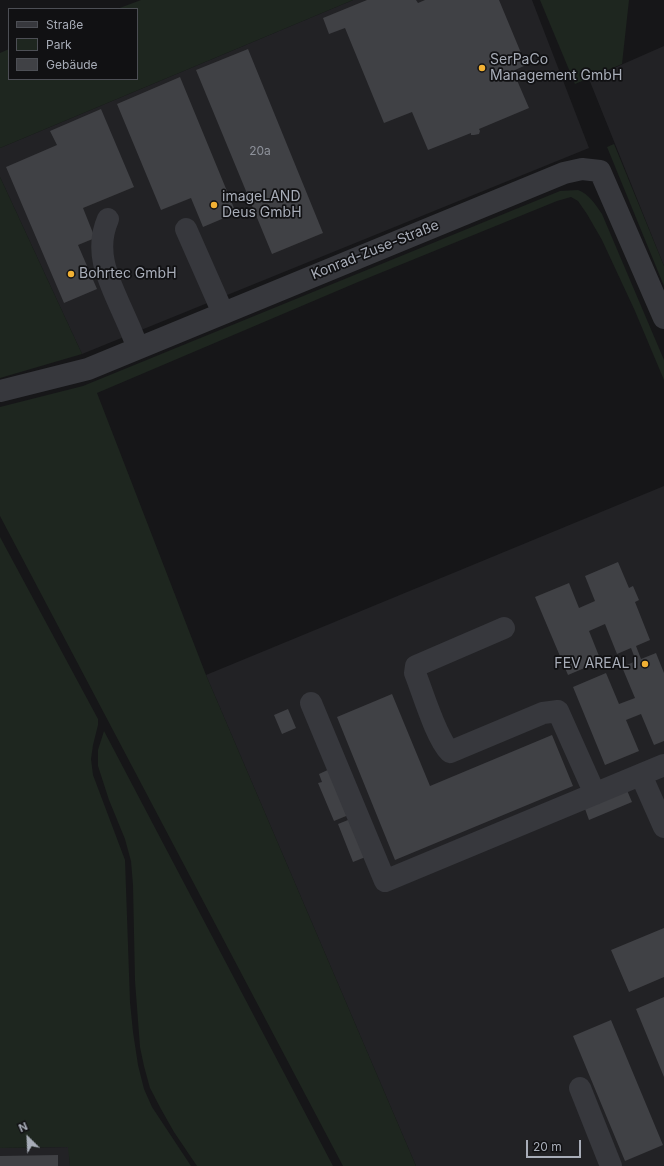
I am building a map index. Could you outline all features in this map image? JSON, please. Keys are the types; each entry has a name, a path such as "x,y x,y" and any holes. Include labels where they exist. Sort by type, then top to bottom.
{"street":[{"name":"Konrad-Zuse-Straße","path":"0,391 88,369 564,173 582,169 600,171 664,318"},
{"path":"108,219 102,242 103,259 108,278 138,348"},
{"path":"186,229 223,313"},
{"path":"504,628 416,666 415,673 440,737 446,748 450,752 543,713 558,711 595,794"},
{"path":"311,703 385,881 664,765"},
{"path":"642,775 664,827"},
{"path":"580,1088 611,1166"}],"shaded area":[{"path":"353,0 532,0 589,148 82,354 0,177 0,148"},
{"path":"664,46 664,266 589,79"},
{"path":"664,486 664,1166 416,1166 206,675"},
{"path":"69,1147 70,1166 0,1166 0,1148"}],"green space":[{"path":"141,0 353,0 0,148 0,53 8,49 8,80 138,80 138,8 120,8"},
{"path":"540,0 629,0 622,64 575,84"},
{"path":"614,144 664,266 664,286 607,147"},
{"path":"0,177 82,354 0,378"},
{"path":"578,190 589,197 602,214 664,360 664,380 635,311 602,240 578,201 571,197 557,201 358,282 97,393 206,675 416,1166 343,1166 0,516 0,407 83,386 560,191"},
{"path":"0,537 98,719 91,759 93,775 125,860 130,1002 138,1065 144,1089 152,1107 191,1166 70,1166 68,1147 0,1148"},
{"path":"104,731 333,1166 197,1166 174,1132 161,1109 150,1088 140,1047 135,981 131,861 125,839 109,800 98,766 98,750"}],"building":[{"path":"367,0 416,0 418,3 425,0 499,0 526,65 513,71 529,108 479,129 479,134 471,135 471,133 428,150 412,112 384,123 345,28 329,34 323,18"},
{"path":"248,49 323,233 272,254 196,70"},
{"path":"180,77 236,213 203,227 191,198 161,210 117,104"},
{"path":"101,109 134,187 83,208 95,238 78,245 97,289 64,303 6,167 57,145 50,131"},
{"name":"FEV AREAL I","path":"618,562 629,588 633,586 639,600 635,602 650,640 636,646 641,659 656,653 664,673 664,741 654,745 641,714 626,720 639,751 605,765 573,687 606,673 619,704 635,698 622,667 636,661 631,648 617,654 605,624 589,631 601,661 568,675 535,597 569,583 579,608 595,601 585,576"},
{"path":"392,694 430,786 552,735 573,786 395,860 337,717"},
{"path":"288,709 296,728 282,734 274,715"},
{"path":"332,768 351,814 334,821 318,783 322,782 319,774"},
{"path":"626,788 632,802 589,820 584,806"},
{"path":"353,818 368,856 353,862 338,824"},
{"path":"664,928 664,977 629,992 611,950"},
{"path":"664,997 664,1077 636,1009"},
{"path":"611,1020 663,1145 625,1161 573,1036"},
{"path":"58,1155 58,1166 0,1166 0,1156"}],"place":[{"name":"SerPaCo Management GmbH","path":"482,68"},
{"name":"imageLAND Deus GmbH","path":"214,205"},
{"name":"Bohrtec GmbH","path":"71,274"},
{"name":"FEV AREAL I","path":"645,664"}]}
